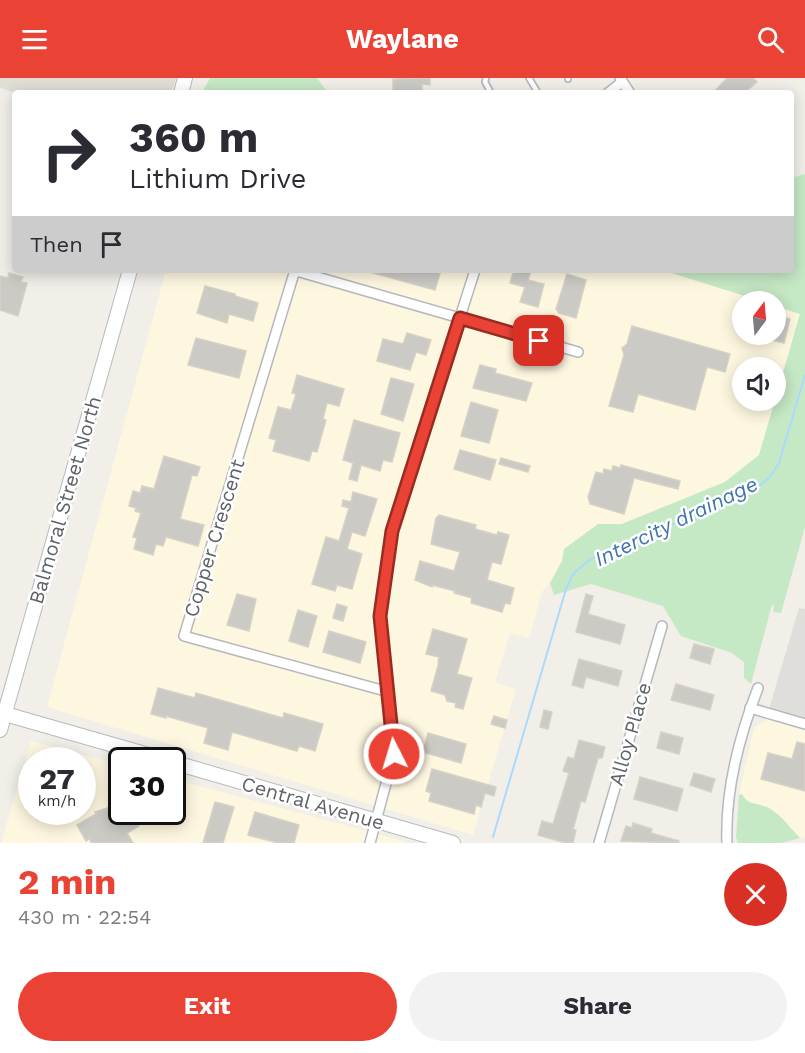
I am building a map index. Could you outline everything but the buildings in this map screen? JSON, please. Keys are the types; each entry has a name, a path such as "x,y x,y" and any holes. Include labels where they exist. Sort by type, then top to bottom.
{"main road":[{"name":"Balmoral Street North","path":"0,730 128,273"},
{"path":"5,714 120,747"},
{"name":"Central Avenue","path":"186,766 453,843"}],"street":[{"name":"Copper Crescent","path":"293,273 184,636 389,692"},
{"path":"304,273 578,352"},
{"path":"370,843 394,754 380,616 392,531 473,273"},
{"name":"Alloy Place","path":"599,843 662,626"},
{"path":"727,843 730,785 750,708 758,688"},
{"path":"750,708 805,724"}],"shaded area":[{"path":"0,78 176,78 172,90 12,92 0,88"},
{"path":"165,273 672,273 732,292 732,345 786,345 786,309 800,314 786,363 786,357 732,357 732,411 772,411 759,455 725,482 687,499 622,524 598,524 564,549 562,561 550,583 542,592 529,638 510,633 495,682 516,689 473,835 47,707"},
{"path":"799,608 805,609 805,719 769,709"},
{"path":"769,709 805,719 805,837 800,838 767,807 749,802 742,794 739,795 754,728 765,721"},
{"path":"31,741 54,747 29,747"},
{"path":"96,758 108,762 108,825 186,825 186,783 410,843 1,843 18,785 18,825 96,825"}],"green space":[{"path":"210,78 317,78 326,90 204,90"},
{"path":"805,174 805,527 781,613 773,612 774,603 771,608 751,684 744,678 744,662 732,653 681,636 663,606 591,584 554,595 550,583 562,561 564,549 598,524 622,524 725,482 759,455 772,411 786,411 786,362 800,314 786,309 786,291 732,292 672,273 794,273 794,177"},
{"path":"742,794 749,802 767,807 776,813 800,838 781,843 738,843 736,837 739,795"}],"waterway":[{"name":"Intercity drainage","path":"493,837 566,589 573,574 600,554 735,499 770,477 779,463 805,375"}],"route":[{"path":"394,754 380,616 392,531 460,318 539,341"}]}
